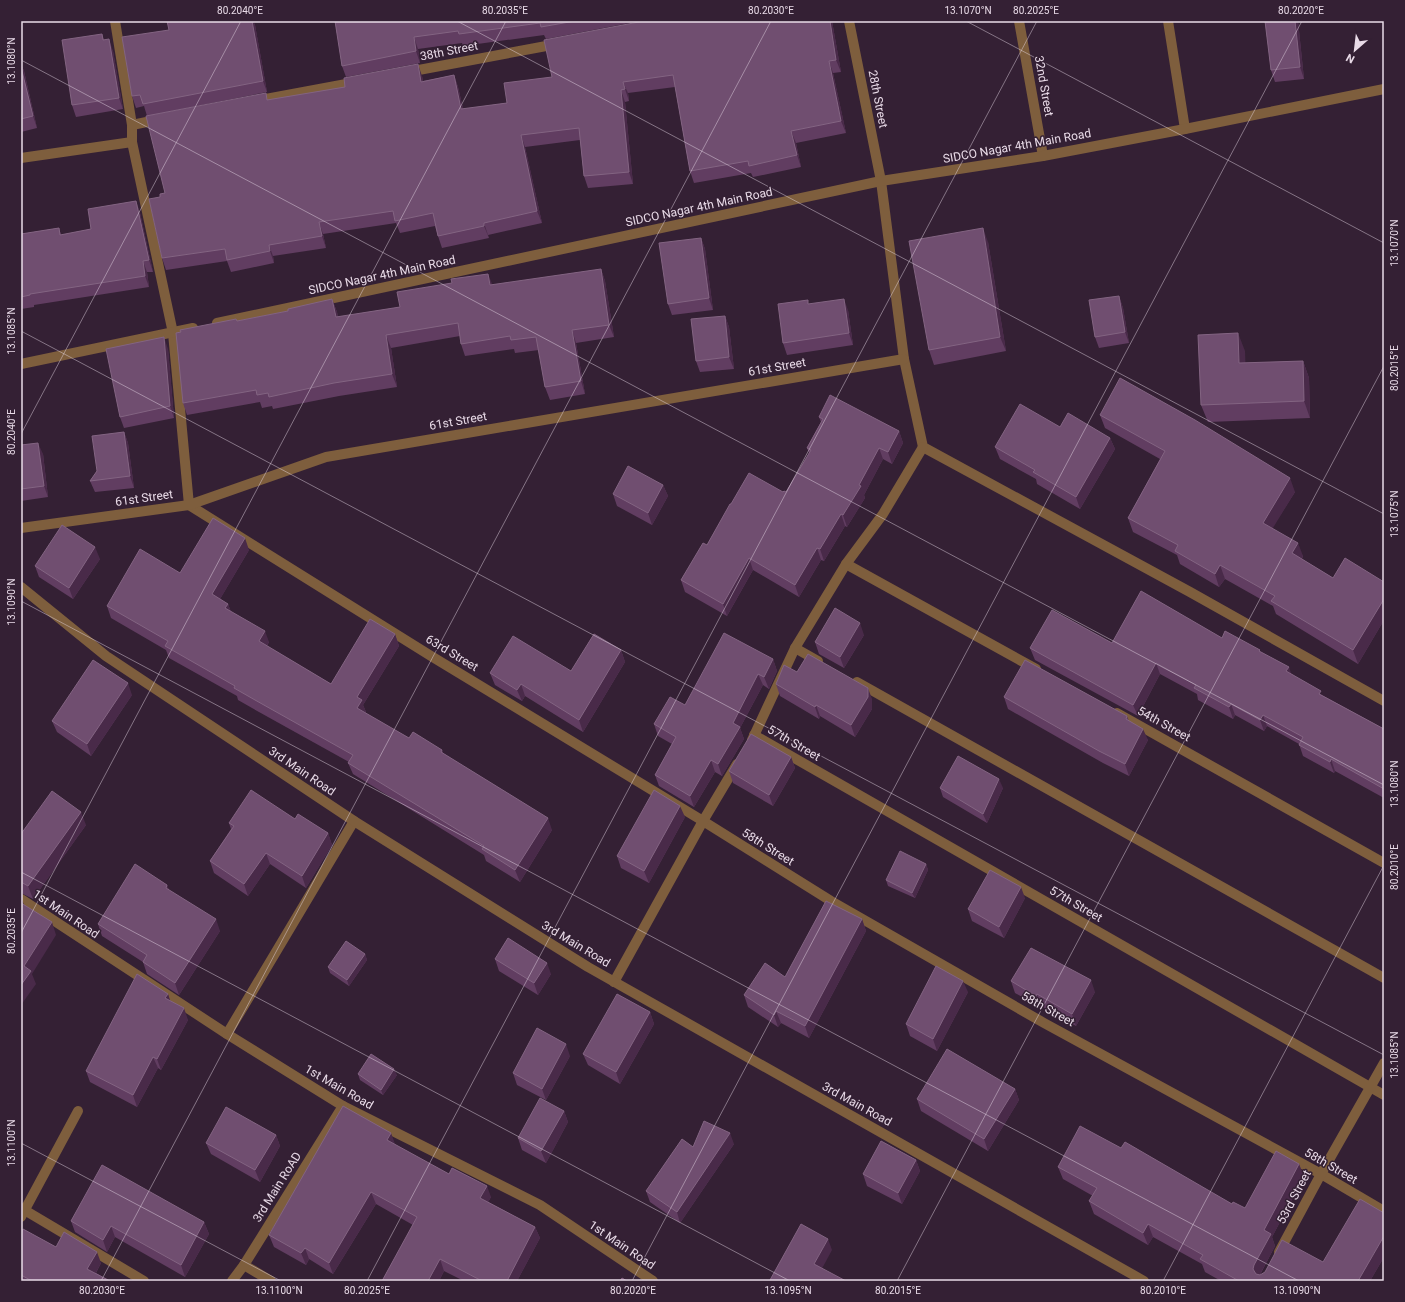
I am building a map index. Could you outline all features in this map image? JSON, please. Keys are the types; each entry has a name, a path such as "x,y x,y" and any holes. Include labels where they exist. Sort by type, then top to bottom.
{"street":[{"path":"115,21 132,125 132,142 173,333 189,505"},
{"name":"28th Street","path":"849,21 881,182 904,359 923,447"},
{"name":"32nd Street","path":"1019,21 1043,156"},
{"path":"1168,21 1185,129"},
{"name":"38th Street","path":"396,74 567,42"},
{"path":"249,102 365,80"},
{"name":"SIDCO Nagar 4th Main Road","path":"21,364 881,182 1043,156 1185,129 1384,88"},
{"path":"132,125 171,117"},
{"path":"21,158 132,142"},
{"name":"61st Street","path":"21,528 189,505 326,457 904,359"},
{"path":"614,982 703,821 745,752 795,648 846,564 883,514 923,447 1190,592 1384,701"},
{"name":"63rd Street","path":"189,505 432,656 703,821"},
{"path":"846,564 1042,672"},
{"name":"3rd Main Road","path":"21,586 106,656 354,821 588,967 1144,1281"},
{"path":"795,648 830,668"},
{"path":"851,679 1384,978"},
{"name":"54th Street","path":"1112,710 1384,863"},
{"name":"57th Street","path":"754,735 1384,1094"},
{"path":"227,1034 354,821"},
{"name":"58th Street","path":"703,821 845,909 1044,1023 1321,1174 1384,1211"},
{"name":"1st Main Road","path":"21,899 227,1034 343,1106 540,1205 653,1281"},
{"name":"53rd Street","path":"1274,1261 1384,1063"},
{"name":"3rd Main RoAD","path":"232,1281 244,1265 343,1106"},
{"path":"78,1111 22,1212 144,1281"},
{"path":"244,1265 271,1281"}],"building":[{"path":"167,21 252,21 263,81 143,104 140,95 132,96 122,37 169,30"},
{"path":"335,21 575,21 541,27 540,23 459,34 458,31 414,37 416,51 342,66"},
{"path":"644,21 830,21 836,60 829,61 841,121 791,131 797,155 749,166 748,161 690,171 673,75 623,82 625,89 621,90 629,172 584,176 579,128 521,135 537,211 484,223 484,226 438,236 433,213 395,221 393,211 319,222 322,236 269,245 270,251 227,260 225,249 162,258 149,199 160,197 160,194 165,193 146,116 266,93 267,100 345,87 344,78 418,64 421,82 454,75 461,109 507,103 504,83 552,77 544,40"},
{"path":"1265,21 1295,21 1300,67 1271,70"},
{"path":"102,34 103,40 109,39 119,98 72,105 62,40"},
{"path":"21,67 33,116 21,119"},
{"path":"136,201 149,260 143,261 145,276 30,294 21,297 21,234 59,228 60,235 91,229 88,209"},
{"path":"983,228 1000,337 929,350 909,241"},
{"path":"701,238 709,298 668,304 659,243"},
{"path":"601,269 609,325 572,330 581,381 545,387 536,337 511,340 510,336 461,344 458,323 386,335 392,374 334,383 269,397 268,393 257,395 256,390 183,403 176,333 181,332 180,330 288,311 288,309 332,299 336,317 400,307 397,292 452,283 451,279 488,274 490,285"},
{"path":"1119,296 1125,332 1095,337 1089,300"},
{"path":"844,299 849,333 783,343 778,304 808,300 808,304"},
{"path":"725,316 729,357 696,361 691,319"},
{"path":"1238,333 1239,363 1303,361 1304,401 1201,405 1198,335"},
{"path":"164,337 170,406 120,417 106,349"},
{"path":"1120,378 1195,420 1290,478 1263,523 1298,543 1292,553 1333,578 1345,558 1384,582 1384,599 1353,650 1271,601 1275,596 1220,565 1215,574 1175,551 1178,545 1128,518 1165,451 1100,415"},
{"path":"830,395 899,431 888,452 879,448 859,485 861,486 843,515 841,514 820,549 817,548 795,585 749,558 723,604 681,580 703,543 707,545 749,473 783,492 786,492 811,450 807,448 823,419 819,417"},
{"path":"1020,404 1060,427 1068,413 1110,438 1076,497 1033,472 1035,470 995,447"},
{"path":"124,432 130,476 90,481 97,471 92,436"},
{"path":"38,443 44,486 21,489 21,445"},
{"path":"628,466 663,485 648,513 613,494"},
{"path":"213,518 245,538 212,594 228,604 225,608 265,631 259,641 331,684 370,619 395,634 357,697 362,700 357,708 409,738 413,732 442,750 441,752 548,818 515,870 482,849 484,846 348,763 353,755 234,688 235,686 165,646 168,641 107,606 140,549 180,573"},
{"path":"62,525 95,547 69,588 35,566"},
{"path":"1141,591 1222,638 1225,631 1260,650 1259,651 1289,667 1286,671 1321,691 1319,694 1384,729 1384,789 1331,759 1330,762 1299,745 1303,737 1263,715 1260,720 1231,704 1229,707 1194,688 1196,685 1156,663 1133,705 1030,648 1052,610 1112,643"},
{"path":"835,608 860,623 840,657 815,642"},
{"path":"724,633 773,659 764,677 758,674 733,723 740,727 718,764 711,760 690,796 655,775 676,737 654,724 670,697 685,705"},
{"path":"594,634 621,650 579,720 521,684 517,690 490,673 513,636 571,671"},
{"path":"808,654 868,688 868,697 851,725 816,705 815,707 776,684 784,665 797,672"},
{"path":"93,660 128,683 87,744 52,721"},
{"path":"1025,660 1127,716 1126,719 1143,729 1125,764 1099,751 1004,697"},
{"path":"751,734 791,757 769,795 729,771"},
{"path":"958,756 999,779 983,814 940,788"},
{"path":"251,790 295,819 298,814 328,833 302,876 266,853 244,884 210,861 234,826 229,823"},
{"path":"654,790 680,806 644,871 617,856"},
{"path":"52,791 81,812 28,886 21,882 21,834"},
{"path":"900,851 926,864 912,893 886,880"},
{"path":"135,864 167,885 166,888 216,919 175,983 143,962 147,955 98,924"},
{"path":"990,870 1021,887 999,927 968,909"},
{"path":"826,901 862,919 805,1026 776,1011 774,1015 744,995 765,963 785,977"},
{"path":"21,903 52,922 24,966 31,971 21,985"},
{"path":"508,938 547,963 534,983 495,959"},
{"path":"346,941 365,954 347,980 328,967"},
{"path":"1031,948 1091,980 1072,1014 1037,994 1036,996 1011,981"},
{"path":"936,966 963,981 933,1039 906,1024"},
{"path":"137,974 168,994 165,998 184,1008 157,1059 153,1057 133,1095 86,1071"},
{"path":"617,994 650,1012 616,1072 583,1054"},
{"path":"537,1028 566,1044 542,1089 513,1073"},
{"path":"947,1049 1015,1089 984,1139 917,1099"},
{"path":"371,1054 394,1069 381,1090 358,1074"},
{"path":"540,1098 564,1111 541,1151 518,1138"},
{"path":"343,1106 391,1133 387,1140 449,1174 452,1168 487,1186 480,1198 535,1227 507,1281 482,1281 440,1259 428,1281 382,1281 417,1217 371,1192 329,1263 305,1248 301,1253 269,1235"},
{"path":"226,1107 276,1135 255,1170 206,1143"},
{"path":"704,1121 730,1133 677,1212 646,1191 682,1139 693,1147"},
{"path":"1080,1126 1121,1148 1125,1142 1232,1204 1233,1202 1245,1208 1276,1151 1299,1164 1264,1230 1271,1234 1254,1265 1253,1269 1256,1274 1260,1275 1265,1272 1282,1240 1323,1262 1360,1199 1384,1213 1384,1236 1358,1281 1239,1281 1200,1259 1203,1255 1148,1224 1143,1233 1089,1201 1097,1188 1058,1167"},
{"path":"881,1141 916,1160 898,1193 863,1174"},
{"path":"102,1165 204,1222 181,1265 111,1226 103,1240 71,1221"},
{"path":"801,1224 828,1239 814,1264 846,1281 770,1280"},
{"path":"23,1229 56,1247 64,1232 97,1252 87,1269 110,1281 32,1281 21,1275 21,1234"},
{"path":"622,1278 627,1281 620,1281"}]}
